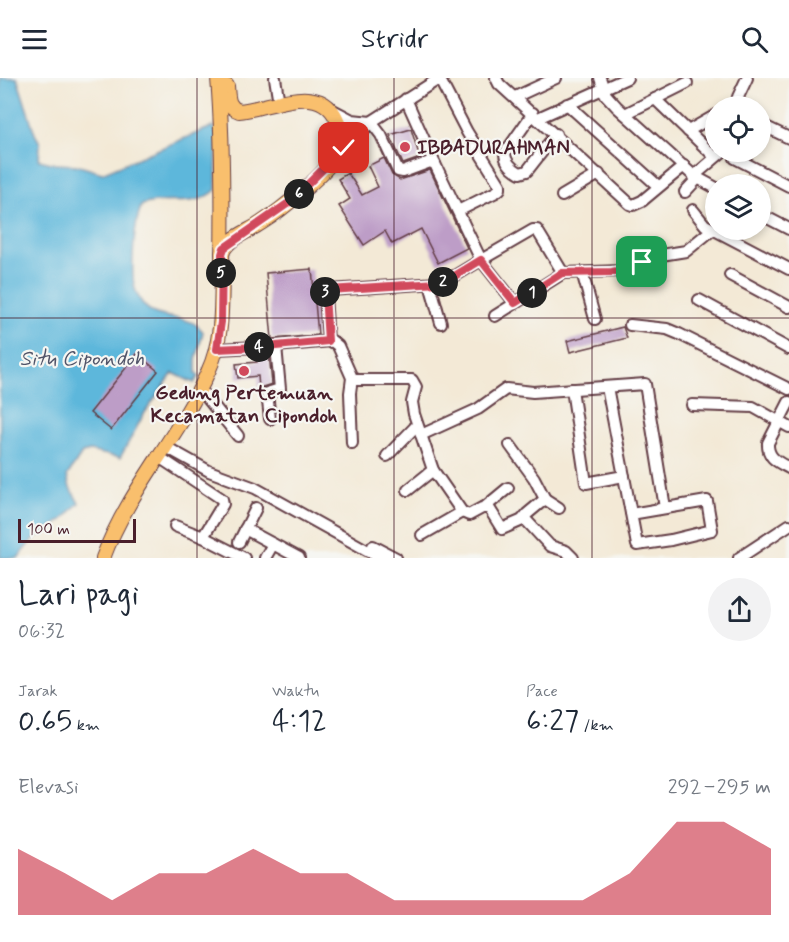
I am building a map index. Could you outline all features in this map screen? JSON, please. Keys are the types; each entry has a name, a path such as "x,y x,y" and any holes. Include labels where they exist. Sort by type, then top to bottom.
{"main road":[{"path":"103,558 137,490 200,389 217,349 221,322 223,226 218,78"},
{"path":"222,254 226,245 283,208 333,161 339,151 341,134 337,119 328,107 318,100 306,98 241,111 233,109 230,105 226,78"},
{"path":"222,153 230,121 241,111"},
{"path":"223,226 229,236 236,239"}],"street":[{"path":"275,78 279,103"},
{"path":"496,78 630,204 637,204 684,166"},
{"path":"515,97 556,78"},
{"path":"556,135 527,171 520,173 506,159 505,153 535,115 567,104 601,84 627,78"},
{"path":"738,96 747,78"},
{"path":"333,161 371,122 406,99 441,82 467,132 500,185 500,189 496,192 458,211"},
{"path":"625,114 687,83"},
{"path":"601,84 625,114 696,177 705,182"},
{"path":"406,99 481,260 515,303"},
{"path":"656,99 688,131 705,144"},
{"path":"567,104 658,186"},
{"path":"328,107 352,120 371,122 381,135 398,171 403,172 430,162 435,164"},
{"path":"688,131 705,121"},
{"path":"771,129 789,138"},
{"path":"685,192 710,162"},
{"path":"743,162 789,186"},
{"path":"562,196 598,174"},
{"path":"693,210 705,225"},
{"path":"771,220 789,229"},
{"path":"328,341 325,294 327,290 430,284 448,280 533,230 537,230 562,273"},
{"path":"495,316 562,273 621,271 655,256 686,251 705,236"},
{"path":"734,240 789,269"},
{"path":"582,272 595,319"},
{"path":"730,275 789,307"},
{"path":"430,284 441,323"},
{"path":"699,300 789,350"},
{"path":"630,325 667,329 789,389"},
{"path":"217,349 334,341 352,378 350,393 352,443"},
{"path":"270,419 267,393 280,389 276,346"},
{"path":"352,378 355,380 414,382 417,387 412,404 433,470 462,512 469,515 486,507 508,488"},
{"path":"387,456 419,430 478,409 506,389 532,392 645,384 665,508"},
{"path":"607,387 631,514 637,545 712,530 707,501 631,514"},
{"path":"200,389 238,436"},
{"path":"572,389 586,483 624,476"},
{"path":"789,402 784,424 768,443 767,448 774,460 789,468"},
{"path":"692,405 753,407 784,424"},
{"path":"510,445 534,478 545,499 559,508"},
{"path":"162,452 255,488 381,558"},
{"path":"162,452 224,501 203,537"},
{"path":"408,490 433,470"},
{"path":"255,488 273,491 396,558"},
{"path":"486,507 490,509 501,529 523,519 545,499"},
{"path":"239,542 256,508"},
{"path":"422,535 462,512"},
{"path":"523,519 550,546 566,551 573,558"},
{"path":"175,525 244,558"},
{"path":"739,558 789,525"},
{"path":"245,529 299,558"},
{"path":"265,558 273,544"}],"water":[{"name":"Situ Cipondoh","path":"0,78 17,78 40,143 39,160 55,164 76,165 102,173 214,126 217,134 216,190 199,200 142,205 134,247 134,281 136,292 144,305 158,315 186,320 198,326 203,332 196,360 196,373 199,376 194,383 173,373 144,414 120,458 90,451 82,453 67,476 70,488 79,503 62,520 33,540 18,558 0,558"}],"building":[{"name":"IBBADURAHMAN","path":"411,129 420,158 403,164 390,135"},
{"path":"384,158 392,175 400,180 430,170 467,248 438,263 421,229 392,244 385,231 364,245 339,206 350,199 338,179 348,173 362,195 378,187 368,166"},
{"path":"312,269 318,335 272,339 266,273"},
{"path":"623,327 627,338 570,352 567,341"},
{"path":"137,354 158,371 111,430 90,413"},
{"path":"269,354 272,384 259,388 258,376 238,378 236,364 257,362 256,355"}],"place":[{"name":"IBBADURAHMAN","path":"405,147"},
{"name":"Gedung Pertemuan Kecamatan Cipondoh","path":"244,371"}],"route":[{"path":"344,148 290,202 224,248 221,322 217,349 298,345 328,341 325,294 329,290 438,283 448,280 481,260 515,303 562,273 621,271 642,262"}]}
